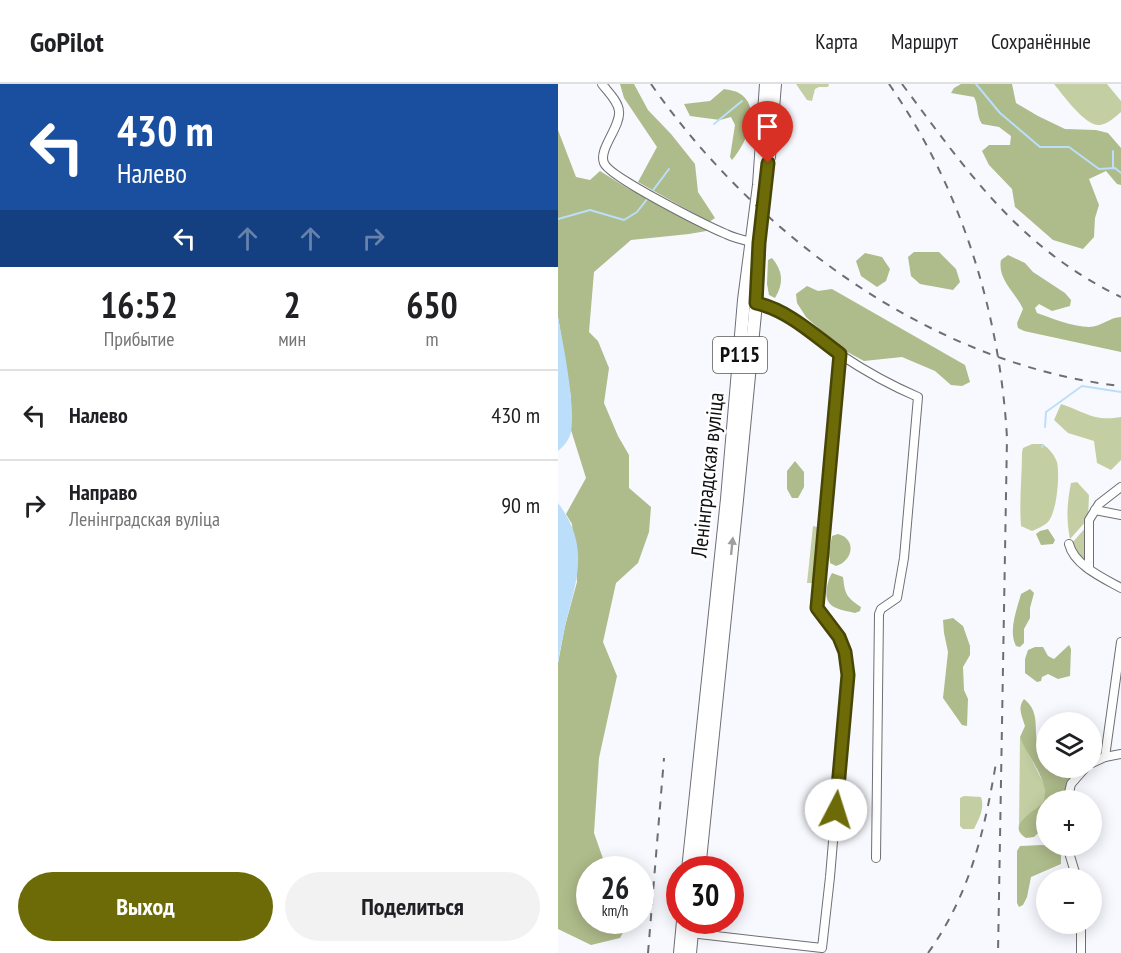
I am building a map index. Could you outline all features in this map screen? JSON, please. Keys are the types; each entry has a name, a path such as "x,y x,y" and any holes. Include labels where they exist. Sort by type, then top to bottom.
{"main road":[{"name":"Ленінградская вуліца","path":"750,301 759,243 769,117 766,84"},
{"name":"Ленінградская вуліца","path":"699,856 698,830 705,752 732,500 750,301 752,242 775,84"},
{"name":"Ленінградская вуліца","path":"692,856 698,830"},
{"path":"680,953 686,934"},
{"path":"689,934 690,953"}],"street":[{"path":"602,84 614,99 619,111 617,124 603,154 603,162 617,176 641,190 726,234 752,242"},
{"path":"750,301 766,305 800,324 840,354 882,381 918,397 904,558 899,588 897,598 881,609 879,614 876,858"},
{"path":"733,934 822,948 848,675 845,652 839,637 817,608 840,354"},
{"path":"1089,568 1089,520 1099,504 1121,487"},
{"path":"1095,510 1121,515"},
{"path":"1069,544 1070,550 1079,561 1121,588"},
{"path":"1106,757 1121,642"},
{"path":"1102,758 1121,754"},
{"path":"1081,934 1081,953"}],"green space":[{"path":"620,84 634,84 648,110 695,164 698,192 715,218 709,222 638,182 657,147 624,98"},
{"path":"796,84 829,84 828,87 815,89 812,101 807,100"},
{"path":"961,84 1012,84 1016,103 1038,116 1065,129 1096,130 1108,133 1121,148 1121,185 1117,184 1106,171 1089,179 1099,205 1095,218 1094,237 1083,249 1053,240 1015,207 1012,189 989,165 982,151 989,145 1010,145 1011,136 999,127 982,124 974,97 951,93"},
{"path":"1054,84 1107,84 1121,101 1121,112 1106,123 1094,124 1075,109"},
{"path":"724,89 742,95 751,110 746,137 732,160 730,157 735,125 731,117 720,120 690,116 684,104 710,101"},
{"path":"558,130 576,177 590,180 600,171 627,188 712,230 631,240 594,272 589,332 598,341 609,368 604,403 629,455 629,488 651,507 649,532 638,563 616,583 603,642 617,676 599,758 594,833 602,856 576,856 576,934 622,934 620,938 591,945 558,929 558,663 577,582 572,524 566,514 586,478 571,430 571,398 558,317"},
{"path":"914,252 939,252 956,269 960,282 953,290 920,284 911,276 908,257"},
{"path":"865,253 882,257 890,269 886,281 877,287 861,276 856,261"},
{"path":"1008,255 1025,263 1033,272 1065,293 1071,300 1070,306 1052,311 1039,304 1035,308 1037,313 1083,327 1098,325 1121,317 1121,352 1018,328 1017,323 1023,309 1004,280 1001,267 1001,260"},
{"path":"772,258 781,277 775,298 769,295 767,284 768,260"},
{"path":"807,286 818,291 832,289 965,365 970,382 962,386 951,385 935,371 902,357 864,361 840,348 806,317 797,303 796,294"},
{"path":"1061,404 1096,417 1121,417 1121,460 1111,470 1097,463 1094,441 1068,433 1054,420"},
{"path":"1032,444 1043,444 1051,452 1057,462 1058,475 1056,502 1051,517 1045,525 1032,531 1021,526 1020,507 1022,452 1023,448"},
{"path":"795,461 804,472 804,487 798,498 792,498 787,489 787,471"},
{"path":"1077,482 1089,495 1088,519 1070,539 1069,497 1071,483"},
{"path":"813,526 820,528 815,579 812,583 807,583"},
{"path":"1087,526 1085,560 1075,551 1072,543"},
{"path":"1048,529 1055,540 1053,544 1041,545 1036,534"},
{"path":"838,534 848,540 850,550 846,560 836,566 830,563 829,553 832,536"},
{"path":"832,573 843,577 847,595 861,607 860,611 855,613 843,610 833,606 827,599 828,582"},
{"path":"1030,589 1034,593 1030,618 1024,629 1024,643 1020,647 1016,646 1014,640 1014,620 1021,594"},
{"path":"953,618 963,626 970,646 970,655 963,667 964,690 968,699 967,726 962,725 943,698 948,652 943,620"},
{"path":"1069,645 1071,649 1070,676 1058,679 1048,674 1037,682 1025,673 1025,659 1028,650 1043,647 1048,656 1054,659"},
{"path":"1024,699 1030,704 1035,716 1036,768 1020,737 1025,726 1020,709"},
{"path":"1020,737 1036,768 1036,778 1041,778 1044,790 1036,790 1036,808 1022,820 1019,828"},
{"path":"1041,778 1072,778 1065,790 1045,790"},
{"path":"964,796 981,797 982,809 974,829 963,829 960,826 960,798"},
{"path":"1036,807 1036,835 1034,837 1026,838 1020,832 1019,827 1025,817"},
{"path":"1036,845 1036,856 1061,856 1061,864 1052,868 1036,868 1036,875 1031,877 1027,897 1023,905 1019,907 1017,903 1017,851 1020,846"}],"water":[{"path":"558,317 568,375 572,421 569,438 558,451"},
{"path":"558,503 574,533 578,561 558,663"}],"waterway":[{"path":"976,84 1000,113 1040,147 1069,147 1099,169 1115,168 1121,173"},
{"path":"714,124 742,101"},
{"path":"1113,151 1113,168"},
{"path":"651,193 669,169"},
{"path":"558,219 590,210 624,220 637,212 648,198"},
{"path":"1045,427 1046,412 1082,386 1121,392"}],"railway":[{"path":"651,84 694,140 743,192 797,241 855,284 918,321 983,351 1051,373 1121,386"},
{"path":"889,84 937,165 956,208 986,298 1003,391 1007,438 998,953"},
{"path":"902,84 973,177 1024,231 1085,277 1121,297"},
{"path":"648,953 664,758"},
{"path":"928,953 955,908 965,885 980,838 996,763"}],"route":[{"path":"768,163 759,243 756,303 779,311 840,354 817,608 839,637 845,652 848,675 836,810"}]}
